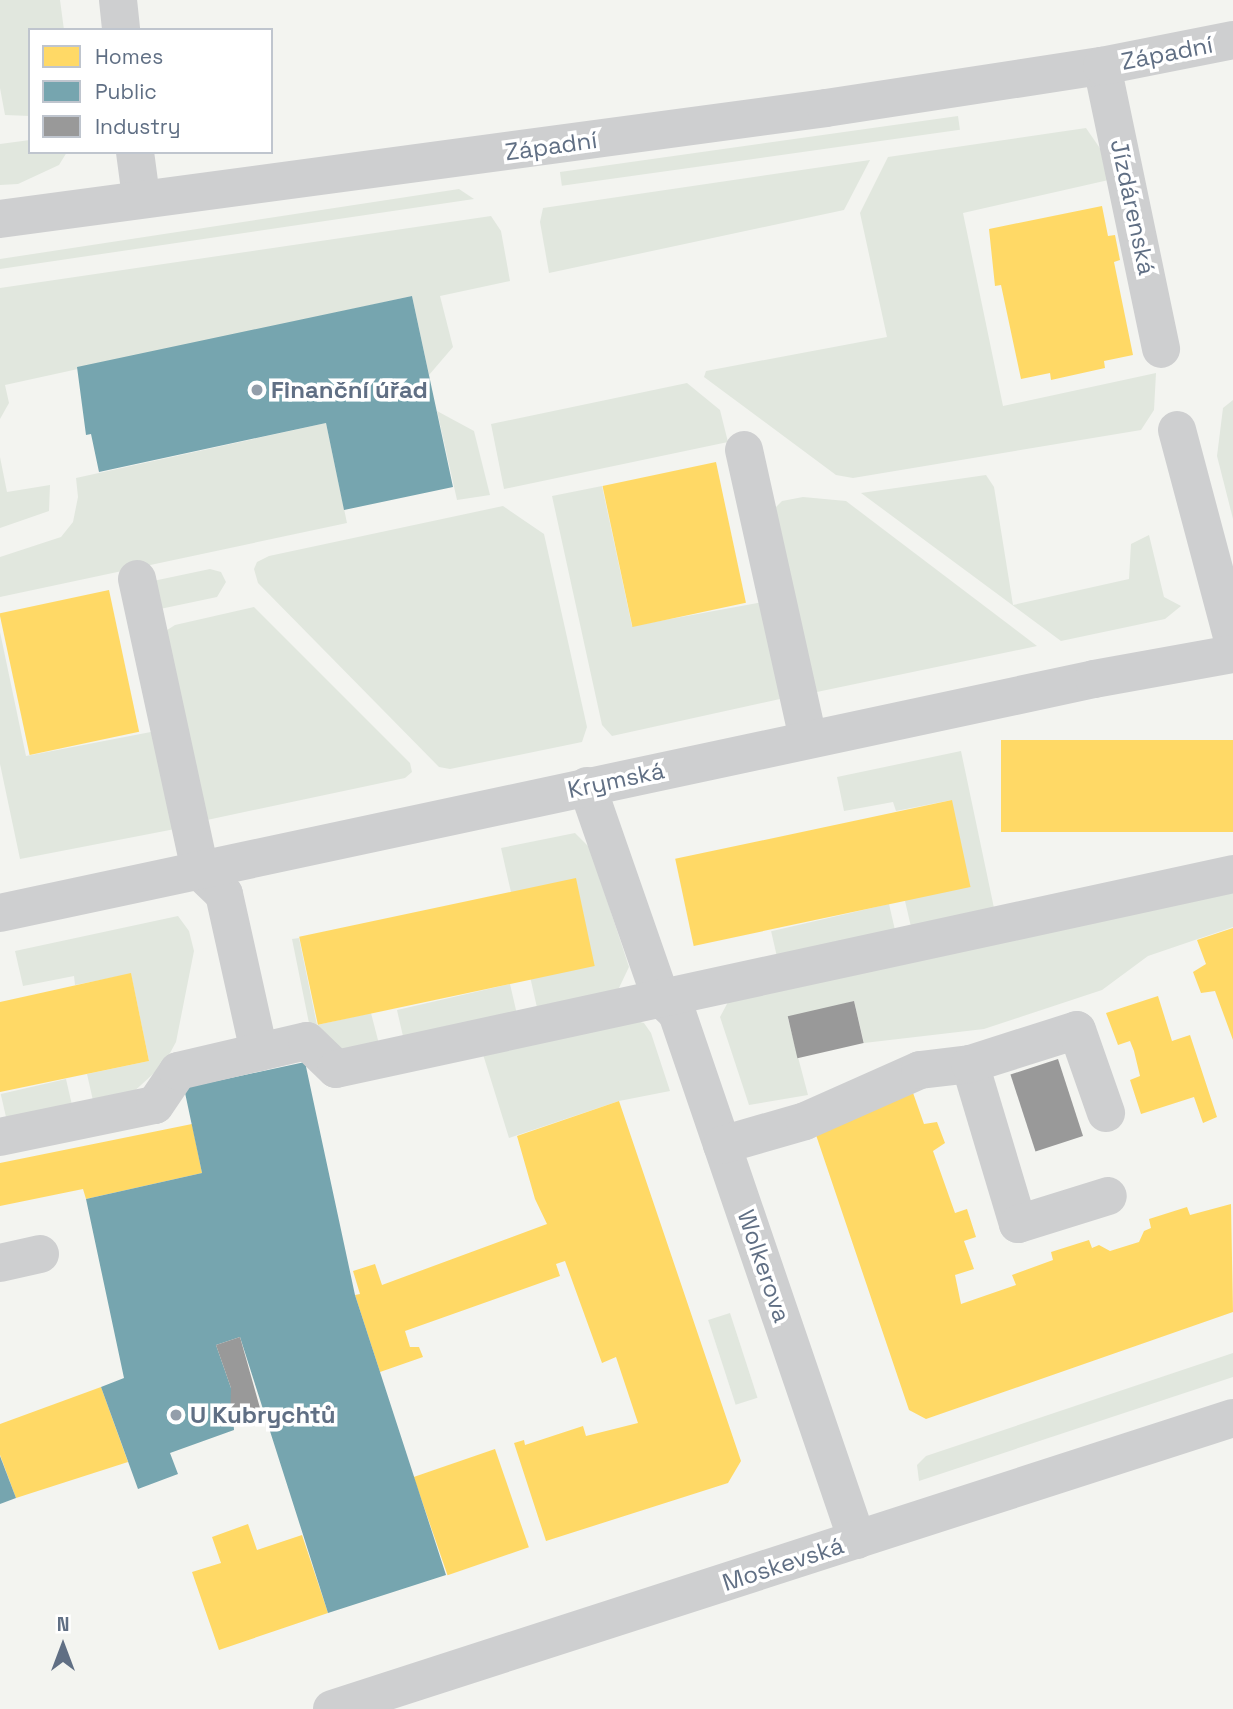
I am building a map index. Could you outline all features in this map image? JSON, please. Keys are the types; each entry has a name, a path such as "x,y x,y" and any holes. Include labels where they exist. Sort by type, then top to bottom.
{"street":[{"path":"118,0 121,28"},
{"name":"Západní","path":"0,219 141,197 454,160 1102,66 1233,40"},
{"name":"Západní","path":"1102,66 1233,57"},
{"name":"Jízdárenská","path":"1102,66 1161,349"},
{"path":"135,154 141,197"},
{"path":"1177,430 1233,640"},
{"path":"744,450 808,739"},
{"path":"136,579 200,872 224,894 259,1052"},
{"name":"Krymská","path":"0,912 200,872 808,739 1233,654"},
{"name":"Wolkerova","path":"587,786 661,998 677,1013 857,1540"},
{"path":"0,1137 155,1105 178,1071 307,1041 336,1069 1233,874"},
{"path":"722,1145 805,1121 920,1070 970,1064 1077,1030 1106,1113"},
{"path":"970,1064 1018,1224 1108,1196"},
{"path":"0,1263 40,1254"},
{"name":"Moskevská","path":"332,1709 1233,1418"}],"shaded area":[{"path":"0,0 60,0 64,28 28,28 28,116 5,115 0,88"},
{"path":"958,116 960,130 562,186 560,172"},
{"path":"1086,128 1108,160 1113,179 963,213 1003,406 1156,373 1154,410 1141,430 853,478 836,475 704,377 706,371 887,337 860,213 888,157"},
{"path":"28,140 28,154 66,154 59,165 18,184 0,185 0,144"},
{"path":"870,160 844,210 549,273 540,222 543,208"},
{"path":"459,189 474,199 0,269 0,259"},
{"path":"491,216 501,231 510,281 440,296 453,347 429,375 412,296 5,385 9,403 0,419 0,288"},
{"path":"687,383 720,410 728,442 504,489 491,424"},
{"path":"1233,400 1233,519 1217,456 1223,408"},
{"path":"437,411 474,431 490,495 457,500"},
{"path":"326,423 347,523 0,597 0,557 61,537 73,522 78,497 76,478"},
{"path":"0,457 7,492 50,485 49,511 0,528"},
{"path":"986,475 994,487 1013,605 1129,579 1131,544 1149,535 1164,597 1181,606 1165,619 1061,641 861,493"},
{"path":"602,486 632,626 763,602 780,699 612,736 602,725 552,496"},
{"path":"803,497 846,501 1037,646 812,693 773,510 782,501"},
{"path":"503,506 544,534 587,727 582,742 450,769 439,767 258,583 254,569 257,562 269,556"},
{"path":"210,569 221,572 226,582 217,597 160,609 153,581"},
{"path":"254,607 410,763 412,772 405,778 207,820 164,632 175,625"},
{"path":"0,632 26,756 156,731 175,829 20,859 0,764"},
{"path":"961,751 994,908 912,931 905,901 952,800 896,811 893,802 844,811 837,777"},
{"path":"575,833 590,848 629,967 618,990 538,1012 501,848"},
{"path":"1233,887 1233,927 1148,956 1102,990 984,1029 864,1043 854,1001 788,1019 808,1095 749,1105 720,1017 728,1002"},
{"path":"889,904 896,935 778,962 771,931"},
{"path":"178,916 189,931 194,951 176,1042 164,1064 129,1096 94,1105 87,1074 149,1061 131,974 75,985 74,976 23,986 15,951"},
{"path":"299,938 317,1025 371,1013 379,1044 345,1051 310,1028 292,939"},
{"path":"510,984 517,1015 404,1041 397,1010"},
{"path":"625,1018 644,1023 651,1033 670,1091 619,1101 509,1138 481,1048"},
{"path":"66,1079 73,1110 8,1125 1,1094"},
{"path":"730,1313 758,1398 736,1405 708,1320"},
{"path":"1233,1353 1233,1377 919,1481 917,1465 926,1456"}],"building: Homes":[{"path":"1102,206 1108,236 1115,235 1120,260 1114,262 1133,355 1104,361 1105,368 1051,380 1050,373 1021,379 1001,285 995,286 989,229"},
{"path":"716,462 746,603 632,627 603,486"},
{"path":"109,590 139,732 30,755 0,613"},
{"path":"1001,740 1233,740 1233,832 1001,832"},
{"path":"952,800 971,887 694,946 675,859"},
{"path":"576,878 595,966 318,1025 299,937"},
{"path":"1233,928 1233,1040 1215,991 1201,993 1193,972 1206,964 1197,940"},
{"path":"131,973 149,1061 0,1092 0,1002"},
{"path":"1158,996 1172,1041 1190,1035 1217,1117 1203,1123 1194,1097 1141,1114 1130,1080 1140,1076 1134,1051 1130,1041 1118,1045 1106,1013"},
{"path":"912,1090 924,1124 937,1122 945,1143 933,1151 955,1213 967,1209 976,1237 964,1241 974,1269 955,1275 961,1304 1016,1285 1012,1275 1053,1260 1051,1252 1089,1240 1092,1248 1099,1245 1110,1251 1139,1242 1144,1231 1151,1228 1149,1219 1187,1207 1190,1215 1231,1204 1233,1312 926,1419 909,1410 816,1135"},
{"path":"619,1101 741,1461 728,1483 546,1541 514,1443 524,1440 525,1445 583,1426 586,1436 638,1423 616,1357 602,1363 565,1261 556,1264 560,1276 405,1331 410,1347 419,1347 423,1357 380,1372 355,1295 360,1294 353,1271 375,1264 382,1285 547,1224 535,1199 517,1136"},
{"path":"192,1124 202,1173 86,1199 83,1189 0,1206 0,1163"},
{"path":"101,1387 128,1462 16,1498 0,1455 0,1424"},
{"path":"495,1449 529,1547 448,1575 414,1477"},
{"path":"248,1524 257,1550 302,1535 328,1613 219,1650 192,1572 221,1563 212,1537"}],"building: Public":[{"name":"Finanční úřad","path":"412,296 453,487 344,510 326,423 99,472 91,434 86,435 77,367"},
{"path":"305,1062 355,1295 446,1575 328,1613 240,1337 216,1345 231,1388 234,1430 170,1453 178,1474 138,1489 101,1387 124,1378 86,1199 202,1173 184,1088"},
{"path":"0,1456 16,1498 0,1504"}],"building: Industry":[{"path":"854,1001 864,1043 797,1058 788,1016"},
{"path":"1058,1059 1083,1136 1035,1151 1010,1074"},
{"path":"240,1337 260,1408 230,1420 231,1388 216,1345"}],"place":[{"name":"Finanční úřad","path":"257,390"},
{"name":"U Kubrychtů","path":"176,1415"}]}
